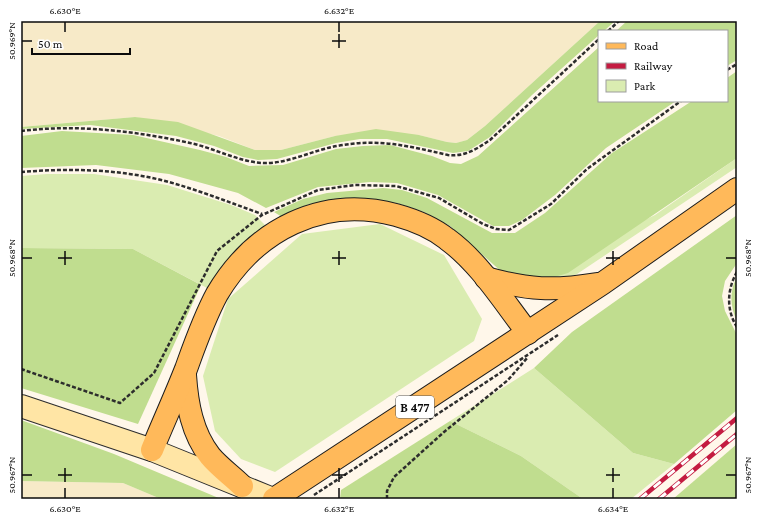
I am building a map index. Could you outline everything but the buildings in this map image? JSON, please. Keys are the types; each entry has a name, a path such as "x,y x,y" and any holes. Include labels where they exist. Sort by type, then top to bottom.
{"main road":[{"name":"B 477","path":"274,499 603,283 737,188"},
{"path":"152,450 209,310 218,294 244,257 276,231 297,220 318,213 363,209 385,212 408,218 429,227 464,253 486,278 528,333"},
{"path":"486,278 531,289 553,289 603,283"},
{"path":"185,372 186,397 191,420 201,442 211,457 242,486"},
{"path":"21,406 152,450 274,499"}],"path":[{"path":"609,30 619,21"},
{"path":"21,131 57,128 95,129 152,135 191,143 263,163 277,162 336,146 370,142 389,142 448,155 457,155 474,150 490,140 598,41"},
{"path":"728,69 737,64"},
{"path":"21,369 120,403 154,373 217,251 262,215 318,190 354,185 396,186 439,198 483,224 496,229 509,230 551,204 586,169 680,102"},
{"path":"21,172 69,169 122,173 169,182 262,215"},
{"path":"737,272 729,291 730,311 737,327"},
{"path":"308,499 530,354 508,380 444,432 394,478 387,491 387,499"}],"shaded area":[{"path":"21,21 600,21 485,126 467,140 456,143 419,135 335,136 281,150 255,150 219,136 135,117 21,127"},
{"path":"21,481 123,483 161,499 21,499"}],"green space":[{"path":"600,21 615,21 605,30 598,30 598,36 532,95 490,137 468,151 453,153 387,139 360,139 336,143 277,159 258,160 243,157 214,146 176,136 90,125 21,129 21,127 135,117 178,122 255,150 281,150 335,136 376,129 419,135 456,143 467,140 485,126"},
{"path":"627,21 737,21 737,60 728,65 728,30 617,30"},
{"path":"598,48 598,102 675,102 606,148 555,195 522,220 509,226 493,226 438,195 397,183 370,182 318,187 266,208 238,193 169,174 96,165 21,168 21,136 62,131 133,135 200,150 226,157 249,166 283,165 336,149 363,146 390,145 432,156 450,163 461,164 478,156"},
{"path":"737,71 737,158 568,273 548,279 503,273 450,226 424,212 397,203 361,199 339,200 309,204 282,217 274,212 303,199 327,193 383,188 402,190 427,198 492,233 515,233 545,213 612,153 690,102 728,102 728,77"},
{"path":"737,158 737,167 577,274 559,281 523,279 655,215"},
{"path":"47,174 94,174 167,185 231,205 255,215 266,226 233,253 207,288 133,249 21,248 21,176"},
{"path":"737,215 737,263 725,281 722,296 725,311 737,335 737,410 674,464 633,453 534,368 572,332"},
{"path":"380,224 444,255 482,319 474,341 275,472 241,459 215,431 203,376 228,299 302,234"},
{"path":"21,248 133,249 201,285 138,424 21,388"},
{"path":"737,277 737,321 731,299 734,282"},
{"path":"534,368 633,453 674,464 631,499 583,499 521,456 450,421"},
{"path":"21,420 114,454 221,499 161,499 123,483 21,481"},
{"path":"450,421 521,456 583,499 340,499 341,490"},
{"path":"737,444 737,499 673,499"}],"railway":[{"path":"640,499 737,418"},
{"path":"659,499 737,434"}]}
